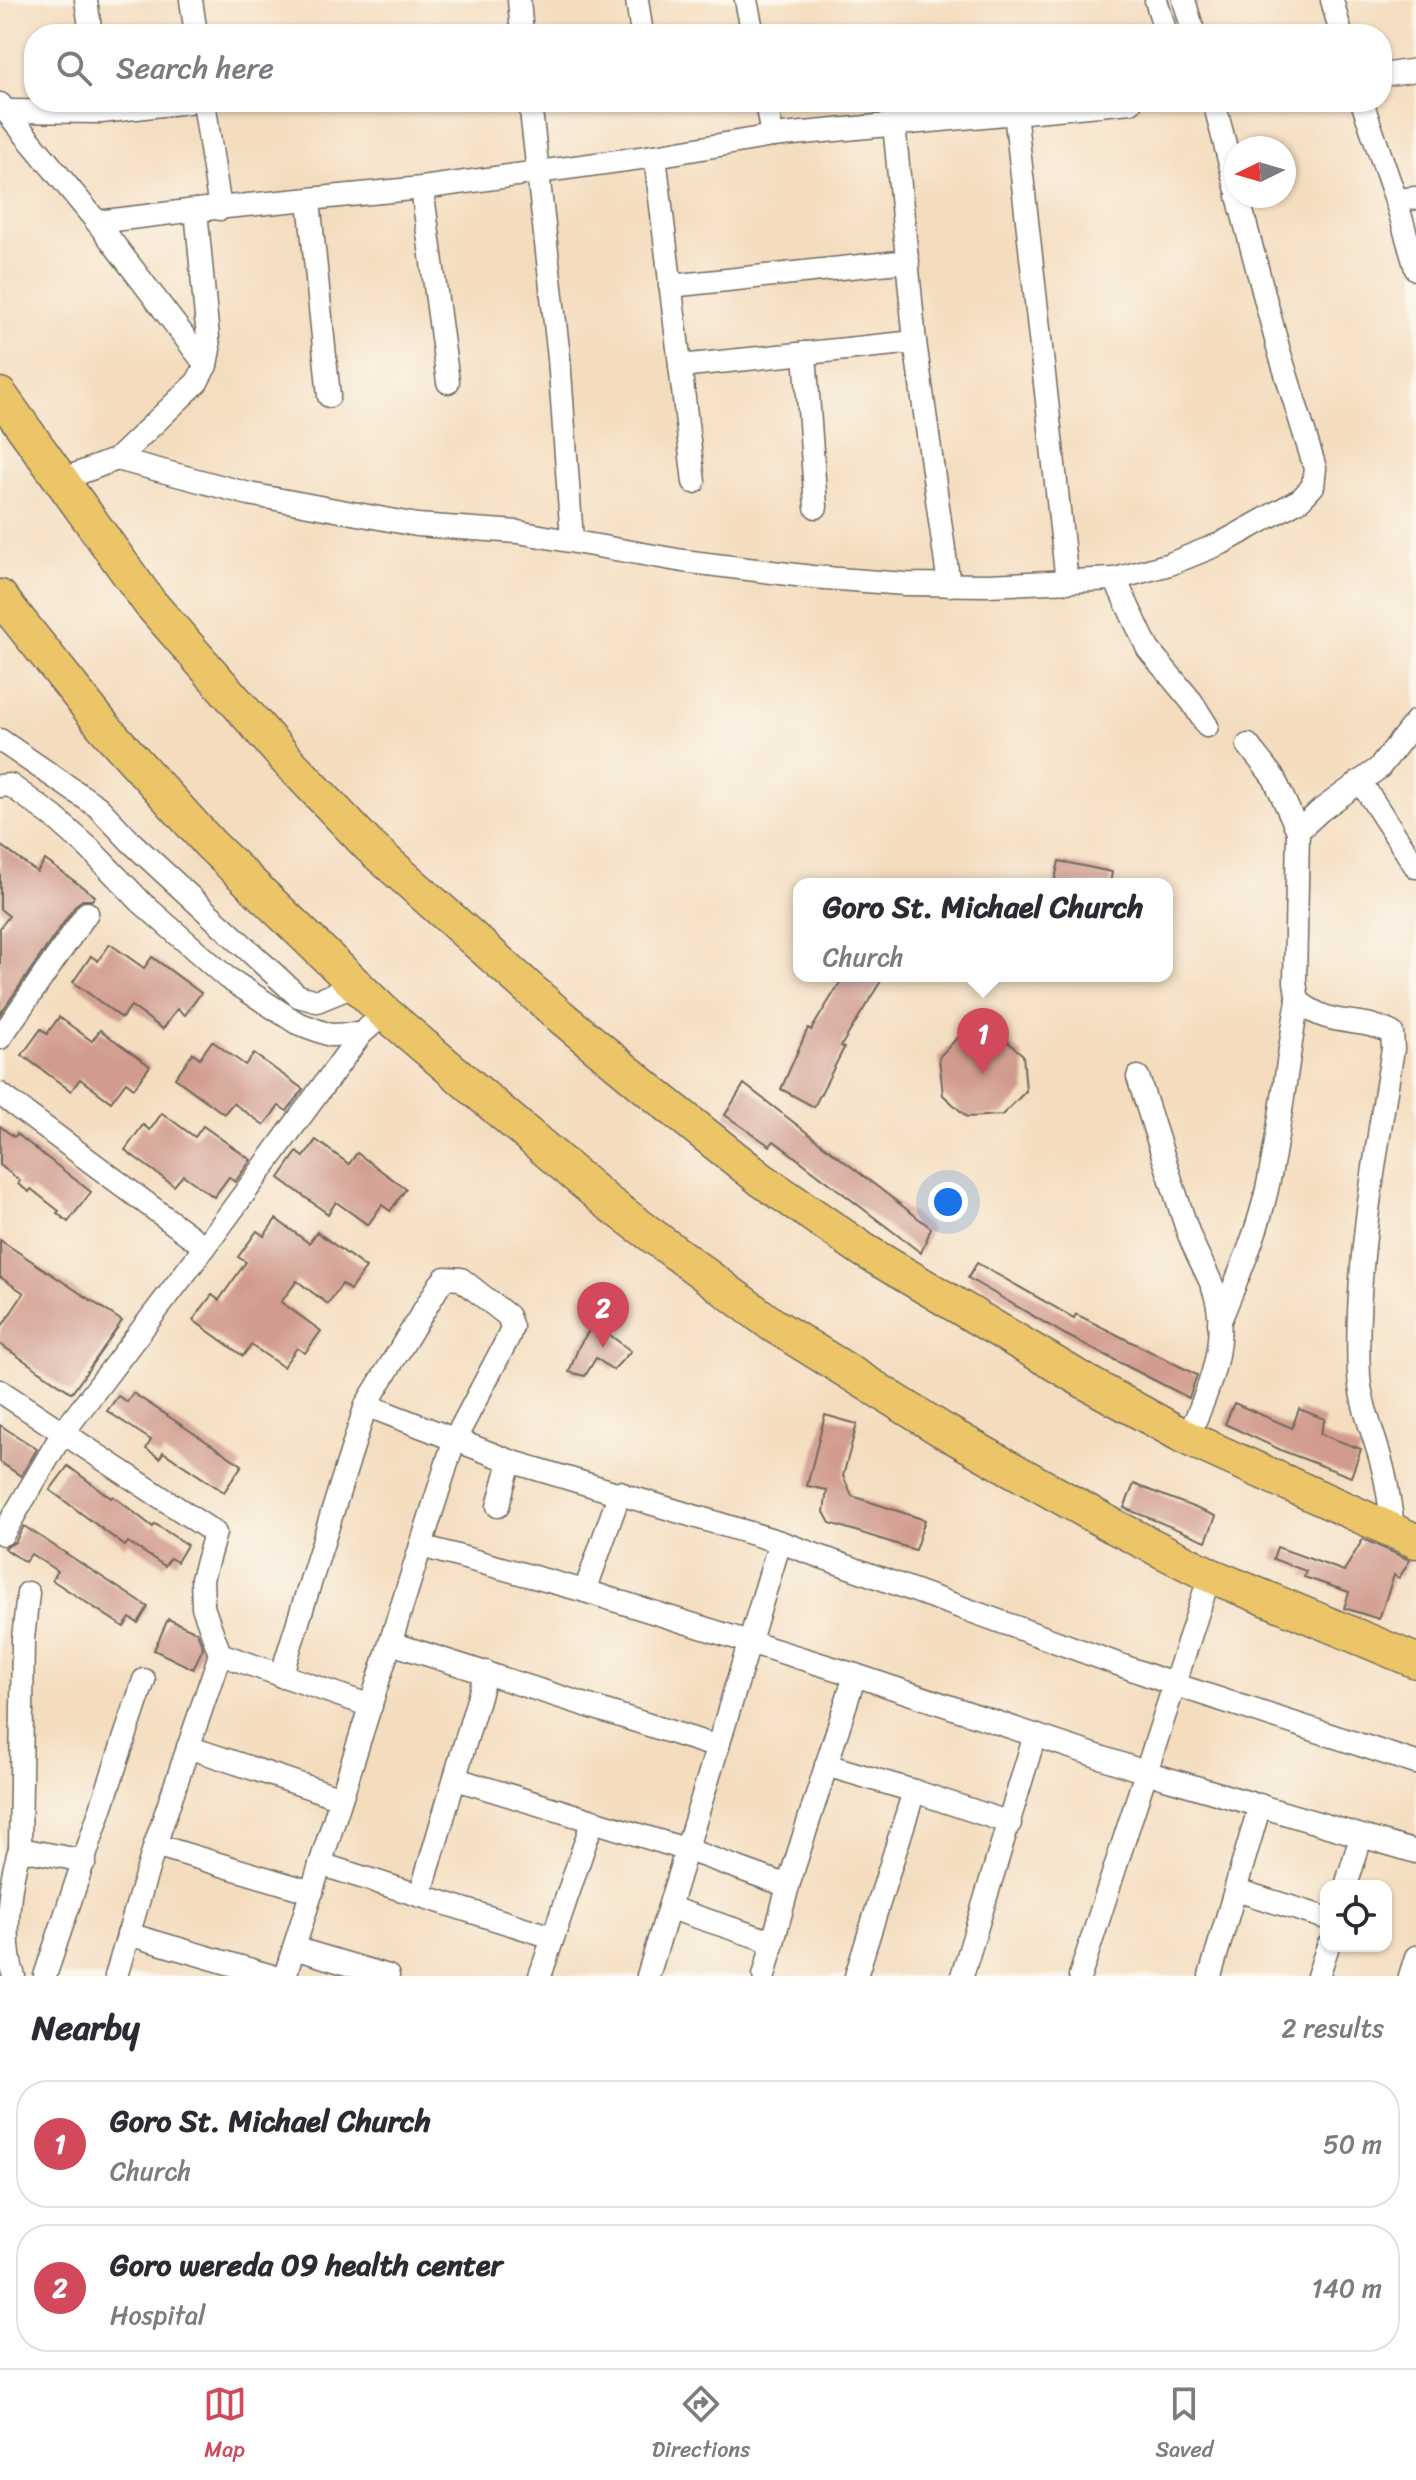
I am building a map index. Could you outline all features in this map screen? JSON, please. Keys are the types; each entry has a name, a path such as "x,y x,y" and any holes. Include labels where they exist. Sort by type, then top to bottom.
{"highway":[{"path":"0,395 149,602 286,759 369,846 560,1016 762,1180 865,1251 1084,1381 1187,1438 1405,1536"},
{"path":"0,597 104,727 210,844 356,985 373,1023 607,1202 773,1325 944,1431 1113,1526 1210,1575 1414,1654"}],"street":[{"path":"86,0 90,24"},
{"path":"191,0 195,24"},
{"path":"519,0 521,24"},
{"path":"637,0 641,24"},
{"path":"746,0 747,24"},
{"path":"1156,0 1163,24"},
{"path":"1184,0 1191,24"},
{"path":"1332,0 1338,24"},
{"path":"1392,74 1416,70"},
{"path":"3,107 24,107"},
{"path":"3,107 97,222 206,365"},
{"path":"205,112 220,209"},
{"path":"531,112 559,358 572,540"},
{"path":"768,112 772,136"},
{"path":"97,222 422,188 655,156 772,136 1015,112 1067,582"},
{"path":"1217,112 1224,141"},
{"path":"1367,112 1406,199 1416,269"},
{"path":"894,124 915,342 949,585"},
{"path":"655,156 694,482"},
{"path":"422,188 448,382"},
{"path":"309,200 329,396"},
{"path":"117,459 249,494 417,525 518,532 683,561 905,584 1115,579 1170,564 1222,543 1301,499 1313,486 1315,468 1279,351 1241,208"},
{"path":"61,480 117,459 197,382 206,365 209,349 196,210"},
{"path":"670,286 908,261"},
{"path":"680,366 915,342"},
{"path":"805,353 816,507"},
{"path":"1115,579 1148,649 1192,702 1207,726"},
{"path":"1298,831 1321,810 1379,768 1416,721"},
{"path":"0,740 98,807 131,842 298,996 317,1001 356,985"},
{"path":"1219,1324 1245,1259 1266,1193 1283,1109 1298,1001 1295,982 1298,831 1274,778 1248,745"},
{"path":"1360,781 1416,867"},
{"path":"0,786 10,785 54,817 141,902 226,977 297,1023 330,1035 373,1023"},
{"path":"0,1038 87,913"},
{"path":"1298,1001 1313,1013 1343,1023 1378,1025 1392,1033 1393,1049 1376,1154 1363,1272 1359,1379 1405,1536"},
{"path":"3,1534 62,1434 373,1023"},
{"path":"1138,1077 1188,1234 1213,1288 1219,1324 1208,1394 1187,1438"},
{"path":"0,1094 205,1247"},
{"path":"281,1676 366,1405 440,1284 445,1278 461,1279 508,1316 512,1327 454,1441 285,1976"},
{"path":"0,1391 215,1533 202,1579 202,1593 203,1607 220,1654 155,1845 116,1976"},
{"path":"366,1405 510,1461 780,1542 1173,1684 1416,1763"},
{"path":"498,1506 510,1461"},
{"path":"585,1591 620,1492"},
{"path":"648,1976 780,1542"},
{"path":"421,1546 585,1591 855,1675 1145,1772 1416,1852"},
{"path":"1080,1976 1210,1575"},
{"path":"14,1976 10,1967 8,1920 13,1868 20,1849 23,1639 28,1593"},
{"path":"391,1643 718,1747"},
{"path":"220,1654 371,1706"},
{"path":"420,1896 486,1672"},
{"path":"764,1976 788,1886 855,1675"},
{"path":"45,1976 144,1680"},
{"path":"962,1976 1035,1735"},
{"path":"188,1747 341,1798"},
{"path":"826,1765 1010,1823"},
{"path":"456,1779 688,1850 788,1886"},
{"path":"856,1976 914,1791"},
{"path":"1214,1975 1260,1805"},
{"path":"540,1976 593,1820"},
{"path":"1348,1880 1361,1837"},
{"path":"155,1845 312,1892"},
{"path":"20,1849 85,1861"},
{"path":"320,1864 552,1937"},
{"path":"1236,1890 1320,1916"},
{"path":"670,1908 773,1942"},
{"path":"128,1934 220,1969 272,1976"},
{"path":"294,1948 388,1976"},
{"path":"1318,1976 1326,1952"},
{"path":"1410,1976 1416,1959"}],"building":[{"path":"0,845 37,872 45,860 95,896 76,905 0,1014 0,928 9,916 0,909"},
{"path":"1059,861 1112,872 1111,878 1055,878"},
{"path":"110,944 144,968 152,957 201,993 185,1015 177,1009 163,1029 131,1006 122,1018 73,982 91,956 98,961"},
{"path":"840,982 880,982 841,1046 844,1048 814,1107 781,1089 808,1028 811,1030"},
{"path":"59,1017 92,1041 100,1030 150,1066 134,1088 126,1082 111,1102 80,1079 71,1091 22,1055 41,1029 47,1034"},
{"path":"995,1031 1023,1055 1026,1091 1002,1115 967,1117 943,1095 939,1057 961,1034"},
{"path":"212,1041 245,1065 254,1054 303,1089 287,1111 279,1106 264,1125 233,1103 224,1114 175,1078 193,1053 200,1058"},
{"path":"744,1084 931,1228 921,1253 774,1141 770,1146 725,1115"},
{"path":"162,1113 195,1137 203,1126 251,1160 235,1182 229,1177 214,1197 183,1175 174,1186 125,1150 143,1125 150,1130"},
{"path":"0,1126 14,1137 17,1134 91,1192 68,1222 31,1189 29,1192 18,1184 20,1181 0,1165"},
{"path":"316,1140 349,1164 357,1153 406,1189 390,1211 382,1205 368,1225 336,1202 328,1214 279,1178 297,1152 304,1157"},
{"path":"276,1219 309,1243 317,1232 366,1268 350,1290 342,1284 328,1304 297,1281 281,1302 321,1331 305,1353 297,1348 283,1367 251,1345 243,1356 193,1320 212,1295 219,1300 246,1262 238,1257 257,1231 264,1236"},
{"path":"0,1240 122,1321 72,1393 0,1344 0,1329 24,1293 0,1277"},
{"path":"977,1263 1074,1318 1076,1314 1197,1375 1189,1398 1066,1335 968,1278"},
{"path":"594,1323 631,1351 613,1370 596,1358 585,1376 569,1372 579,1346"},
{"path":"133,1393 242,1465 224,1492 163,1452 160,1458 146,1449 151,1440 107,1411 118,1396 127,1402"},
{"path":"1234,1403 1292,1428 1299,1409 1325,1419 1320,1434 1361,1449 1351,1477 1225,1424"},
{"path":"825,1415 857,1424 843,1476 852,1496 925,1520 915,1550 830,1523 824,1512 827,1490 807,1486"},
{"path":"0,1425 37,1449 21,1476 0,1462"},
{"path":"68,1466 153,1527 155,1524 187,1545 177,1562 170,1558 165,1566 128,1542 125,1546 50,1490"},
{"path":"1134,1484 1216,1516 1206,1541 1124,1508"},
{"path":"24,1526 148,1607 138,1623 130,1618 124,1627 52,1580 57,1571 31,1554 25,1562 4,1548 15,1542"},
{"path":"1363,1539 1410,1560 1399,1578 1394,1575 1379,1619 1344,1608 1349,1592 1304,1577 1306,1571 1273,1559 1277,1547 1344,1571"},
{"path":"168,1619 197,1632 203,1648 193,1669 154,1650"}],"place":[{"name":"Goro St. Michael Church","path":"983,1074"},
{"name":"Goro wereda 09 health center","path":"603,1348"}]}
